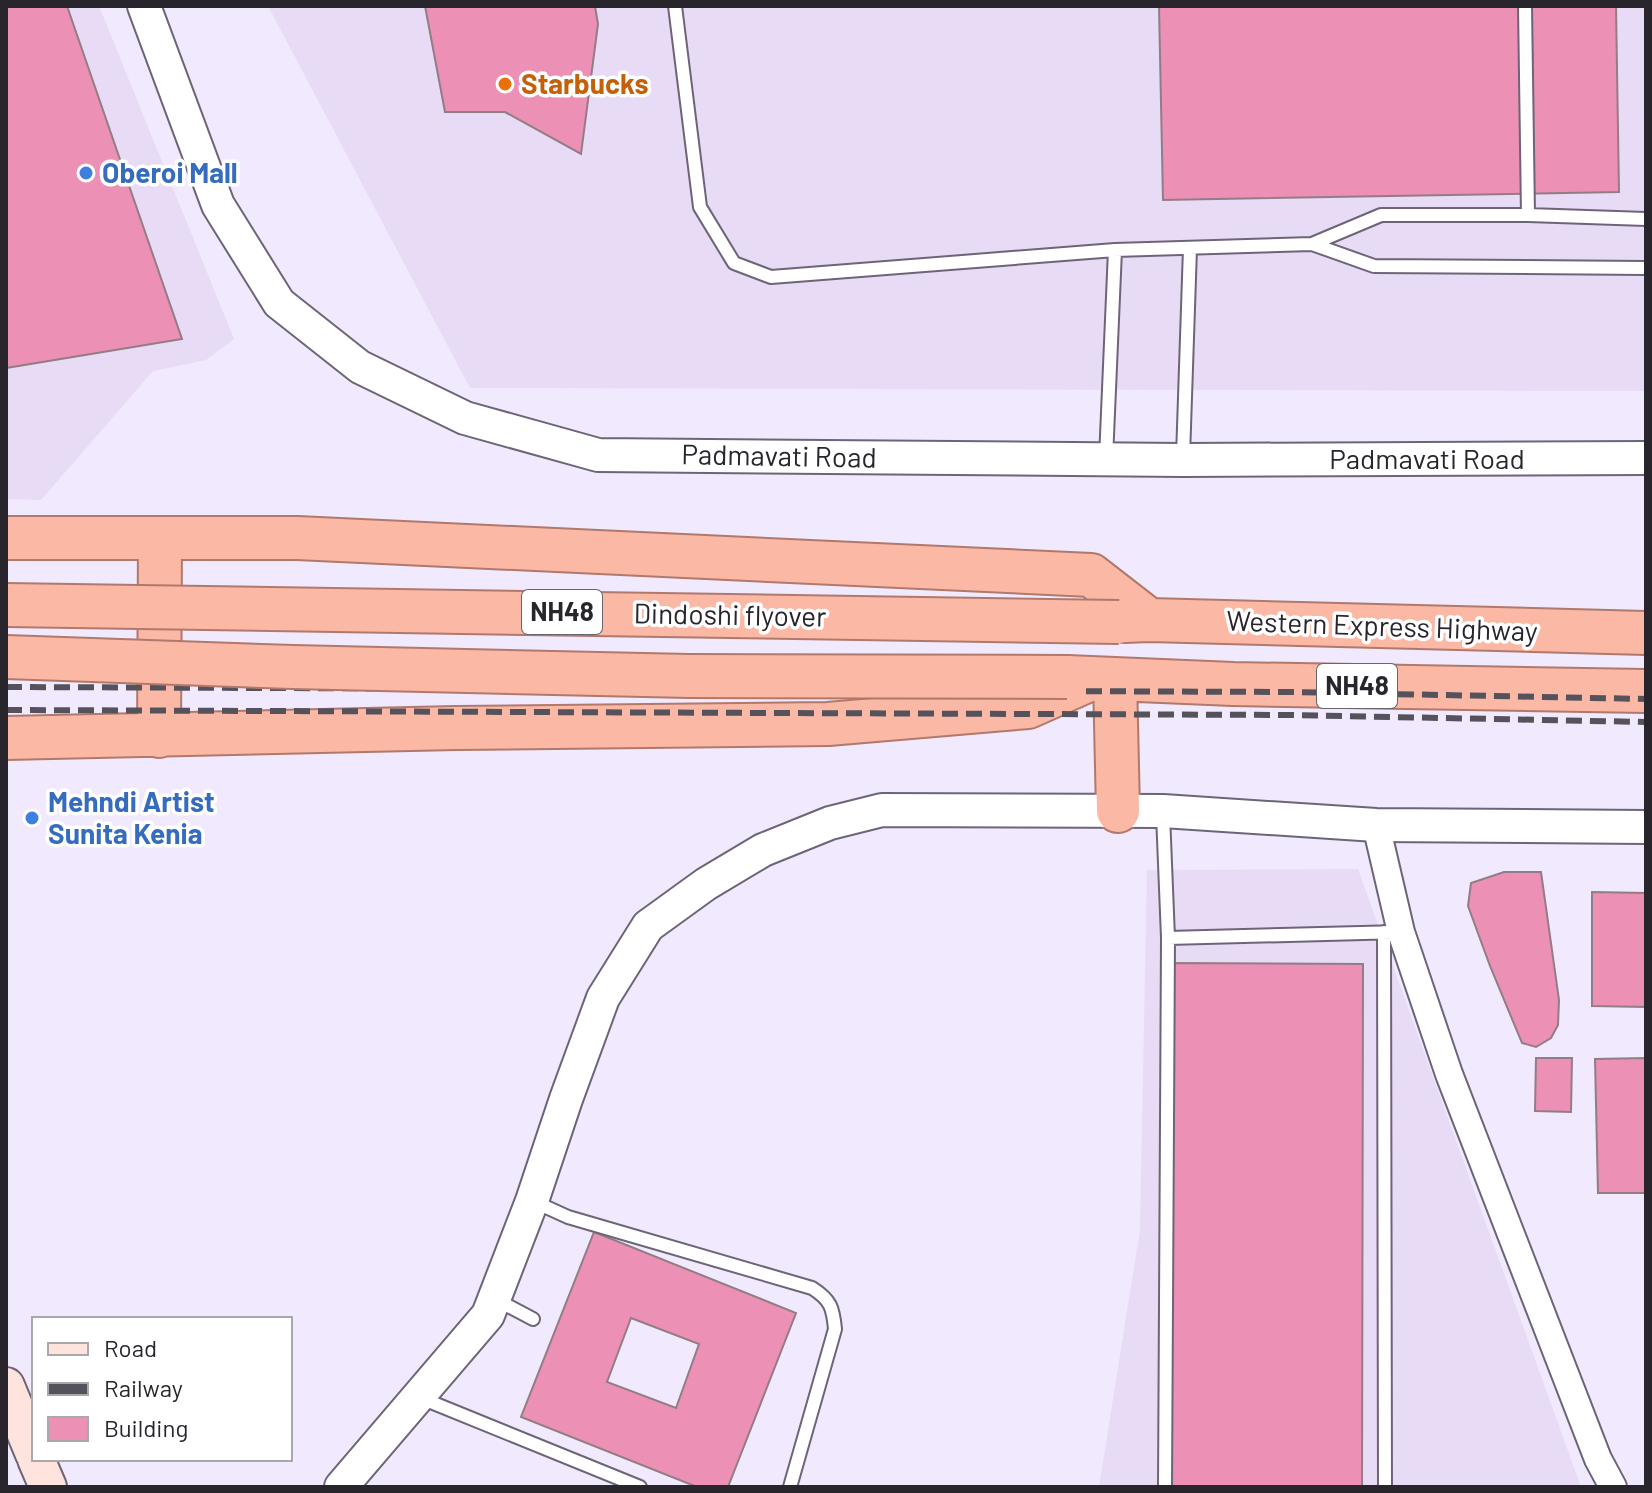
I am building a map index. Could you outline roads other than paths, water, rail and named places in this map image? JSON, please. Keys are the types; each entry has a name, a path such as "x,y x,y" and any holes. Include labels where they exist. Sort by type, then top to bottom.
{"highway":[{"path":"6,538 297,538 1091,575 1134,621"},
{"path":"159,736 160,539"},
{"name":"Dindoshi flyover","path":"6,605 1134,621"},
{"name":"Western Express Highway","path":"1134,621 1646,633"},
{"name":"NH48","path":"6,657 689,676 1091,678"},
{"path":"6,738 828,724 1028,707 1091,678 1118,811"},
{"name":"Western Express Highway","path":"1091,678 1233,684 1646,691"}],"main road":[{"path":"6,1386 32,1449"},
{"path":"37,1461 48,1487"}],"street":[{"name":"Padmavati Road","path":"144,6 218,205 279,303 360,367 465,418 598,455 1183,460 1646,458"},
{"path":"341,1487 488,1315 532,1201 603,998 648,926 706,884 763,850 830,823 882,810 1163,811 1376,825 1646,827"},
{"path":"1376,825 1393,932 1598,1459 1613,1487"}],"lane":[{"path":"675,6 700,207 734,263 771,277 1115,250 1312,244 1381,215 1646,219"},
{"path":"1525,6 1528,215"},
{"path":"1312,244 1374,266 1646,268"},
{"path":"1183,460 1190,248"},
{"path":"1106,459 1115,250"},
{"path":"1163,811 1168,938 1165,1487"},
{"path":"1168,938 1393,932 1385,1487"},
{"path":"532,1201 568,1217 812,1288 824,1296 833,1310 835,1329 790,1487"},
{"path":"494,1299 533,1319"},
{"path":"418,1397 640,1487"}],"railway":[{"path":"6,687 1289,692 1646,699"},
{"path":"6,710 1288,715 1646,722"}],"place":[{"name":"Starbucks","path":"505,84"},
{"name":"Oberoi Mall","path":"86,173"},
{"name":"Mehndi Artist Sunita Kenia","path":"32,818"}]}
